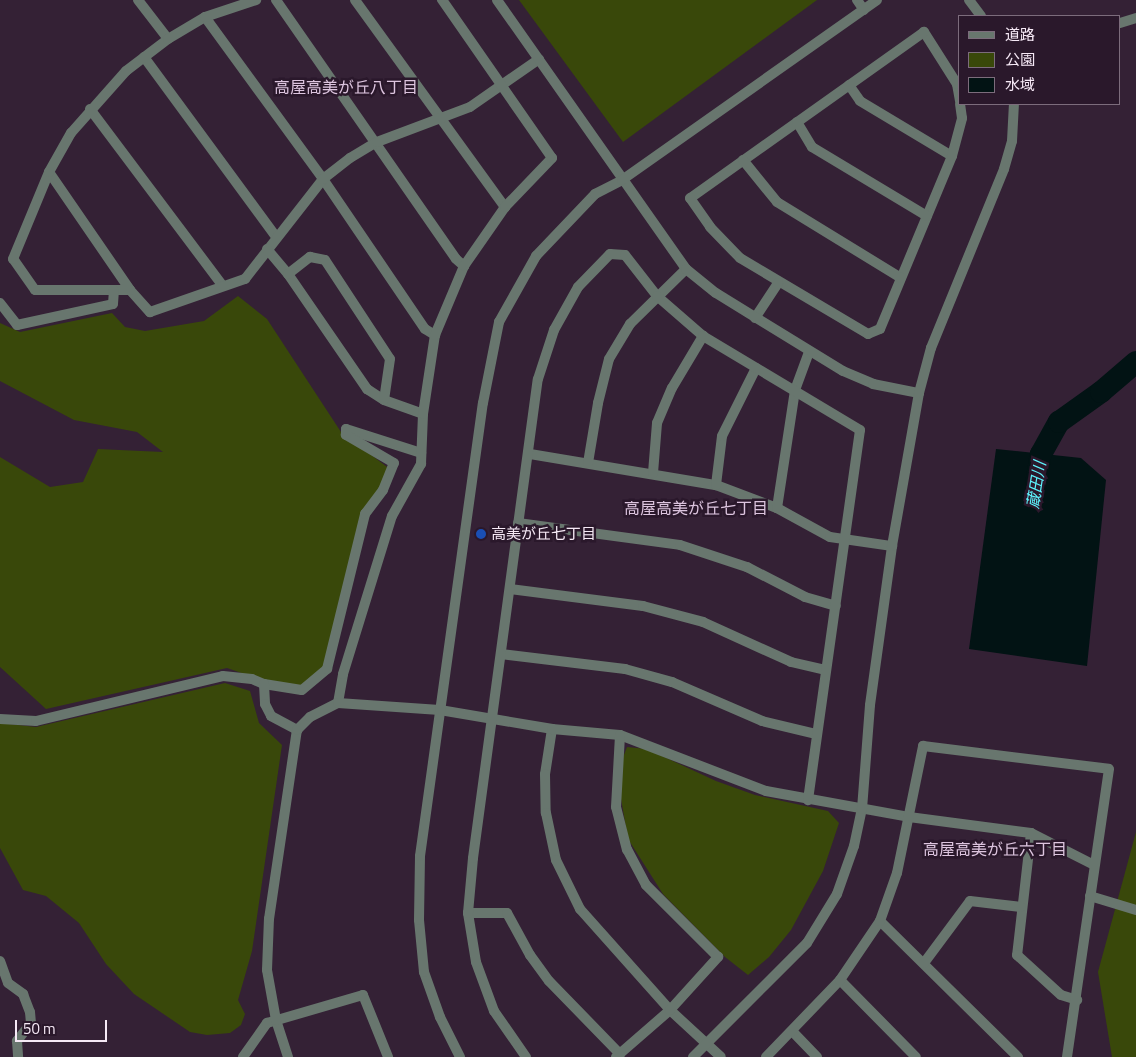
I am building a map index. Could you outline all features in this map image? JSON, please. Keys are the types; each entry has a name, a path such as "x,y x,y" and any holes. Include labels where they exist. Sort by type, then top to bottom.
{"street":[{"path":"138,0 168,39"},
{"path":"130,290 35,290 13,259 49,172 71,133 90,109 144,57 168,39 205,16 231,3 256,0"},
{"path":"276,0 377,142 456,259 464,266"},
{"path":"355,0 505,207"},
{"path":"338,703 343,674 392,516 421,464 423,414 434,335 464,266 505,207 552,158 442,0"},
{"path":"497,0 686,269 755,318 810,352 873,384 919,393"},
{"path":"857,0 864,10"},
{"path":"460,1057 440,1017 424,972 420,920 420,856 483,403 499,322 536,256 596,194 622,180 877,0"},
{"path":"969,0 980,15"},
{"path":"205,16 323,180 425,328 434,335"},
{"path":"1121,23 1136,18"},
{"path":"958,83 924,32 690,198 710,228 740,258 778,283 868,334 880,329 952,156 962,118 960,105"},
{"path":"144,57 276,237"},
{"path":"49,172 130,290 150,312 246,279 276,237 323,180 350,158 377,142 470,107 539,59"},
{"path":"849,84 860,101 952,156"},
{"path":"693,1057 807,943 837,894 854,846 862,809 870,705 892,546 919,393 930,348 1004,169 1012,141 1014,105"},
{"path":"90,109 222,286"},
{"path":"797,122 812,147 927,216"},
{"path":"743,160 777,202 901,278"},
{"path":"267,250 288,274 366,389 384,400 423,414"},
{"path":"526,1057 494,1011 476,962 468,913 518,523 530,454 538,379 554,330 578,287 610,254 625,255 656,296 703,336 860,430 808,800"},
{"path":"288,274 310,257 325,260 390,359 384,400"},
{"path":"588,463 598,403 609,359 630,324 656,296 686,269"},
{"path":"755,318 778,283"},
{"path":"0,302 18,325 113,304 114,290"},
{"path":"653,472 657,423 672,388 703,336"},
{"path":"777,508 795,390 810,352"},
{"path":"716,485 722,436 756,368"},
{"path":"0,718 36,721 223,676 252,678 264,684 302,690 327,669 365,514 383,490 394,463 346,435 346,429 421,453"},
{"path":"530,454 653,472 716,485 777,508 830,538 892,546"},
{"path":"518,523 680,545 746,567 805,597 836,606"},
{"path":"510,589 643,606 703,622 791,662 825,670"},
{"path":"501,654 625,669 672,682 762,722 816,734"},
{"path":"264,684 265,704 271,716 297,730"},
{"path":"288,1057 276,1020 267,970 269,919 297,730 310,717 338,703 440,710 492,717 552,729 620,736 676,754 730,780 808,800 909,817 1031,833 1094,866"},
{"path":"552,729 545,774 546,813 556,860 580,908 670,1010 721,1057"},
{"path":"468,913 507,913 530,955 549,981 618,1055 670,1010 718,957 646,885 627,850 616,807 620,736"},
{"path":"766,1057 840,980 880,921 897,874 923,746 1109,769 1094,866 1077,1000 1067,1057"},
{"path":"1031,833 1017,955 1061,995 1077,1000"},
{"path":"1090,896 1136,910"},
{"path":"924,963 970,901 1021,907"},
{"path":"880,921 1018,1057"},
{"path":"0,961 8,983 22,994 30,1012 31,1023 18,1040 18,1057"},
{"path":"840,980 916,1057"},
{"path":"243,1057 267,1023 363,995 388,1057"},
{"path":"792,1032 817,1057"}],"green space":[{"path":"519,0 817,0 623,142"},
{"path":"238,296 267,319 341,432 391,470 367,516 327,668 293,691 227,668 46,709 0,667 0,457 50,487 83,482 98,449 163,452 137,432 74,420 0,381 0,323 20,332 112,313 125,327 145,331 204,321"},
{"path":"225,683 250,691 259,723 282,745 252,951 238,1000 245,1014 241,1025 230,1033 207,1035 190,1032 134,994 106,964 79,923 46,896 23,890 0,848 0,723 36,727"},
{"path":"627,747 647,749 716,781 755,795 828,811 839,823 823,871 791,930 769,957 748,975 725,957 663,894 628,839 620,793 622,760"},
{"path":"1136,832 1136,1057 1112,1057 1098,972"}],"water":[{"path":"996,449 1081,458 1106,480 1087,666 969,649"}],"waterway":[{"name":"蔵田川","path":"1036,484 1041,454 1059,422 1101,392 1136,362"}],"place":[{"name":"高美が丘七丁目","path":"481,534"}],"district":[{"name":"高屋高美が丘八丁目","path":"346,87"},
{"name":"高屋高美が丘七丁目","path":"696,508"},
{"name":"高屋高美が丘六丁目","path":"995,849"}]}
